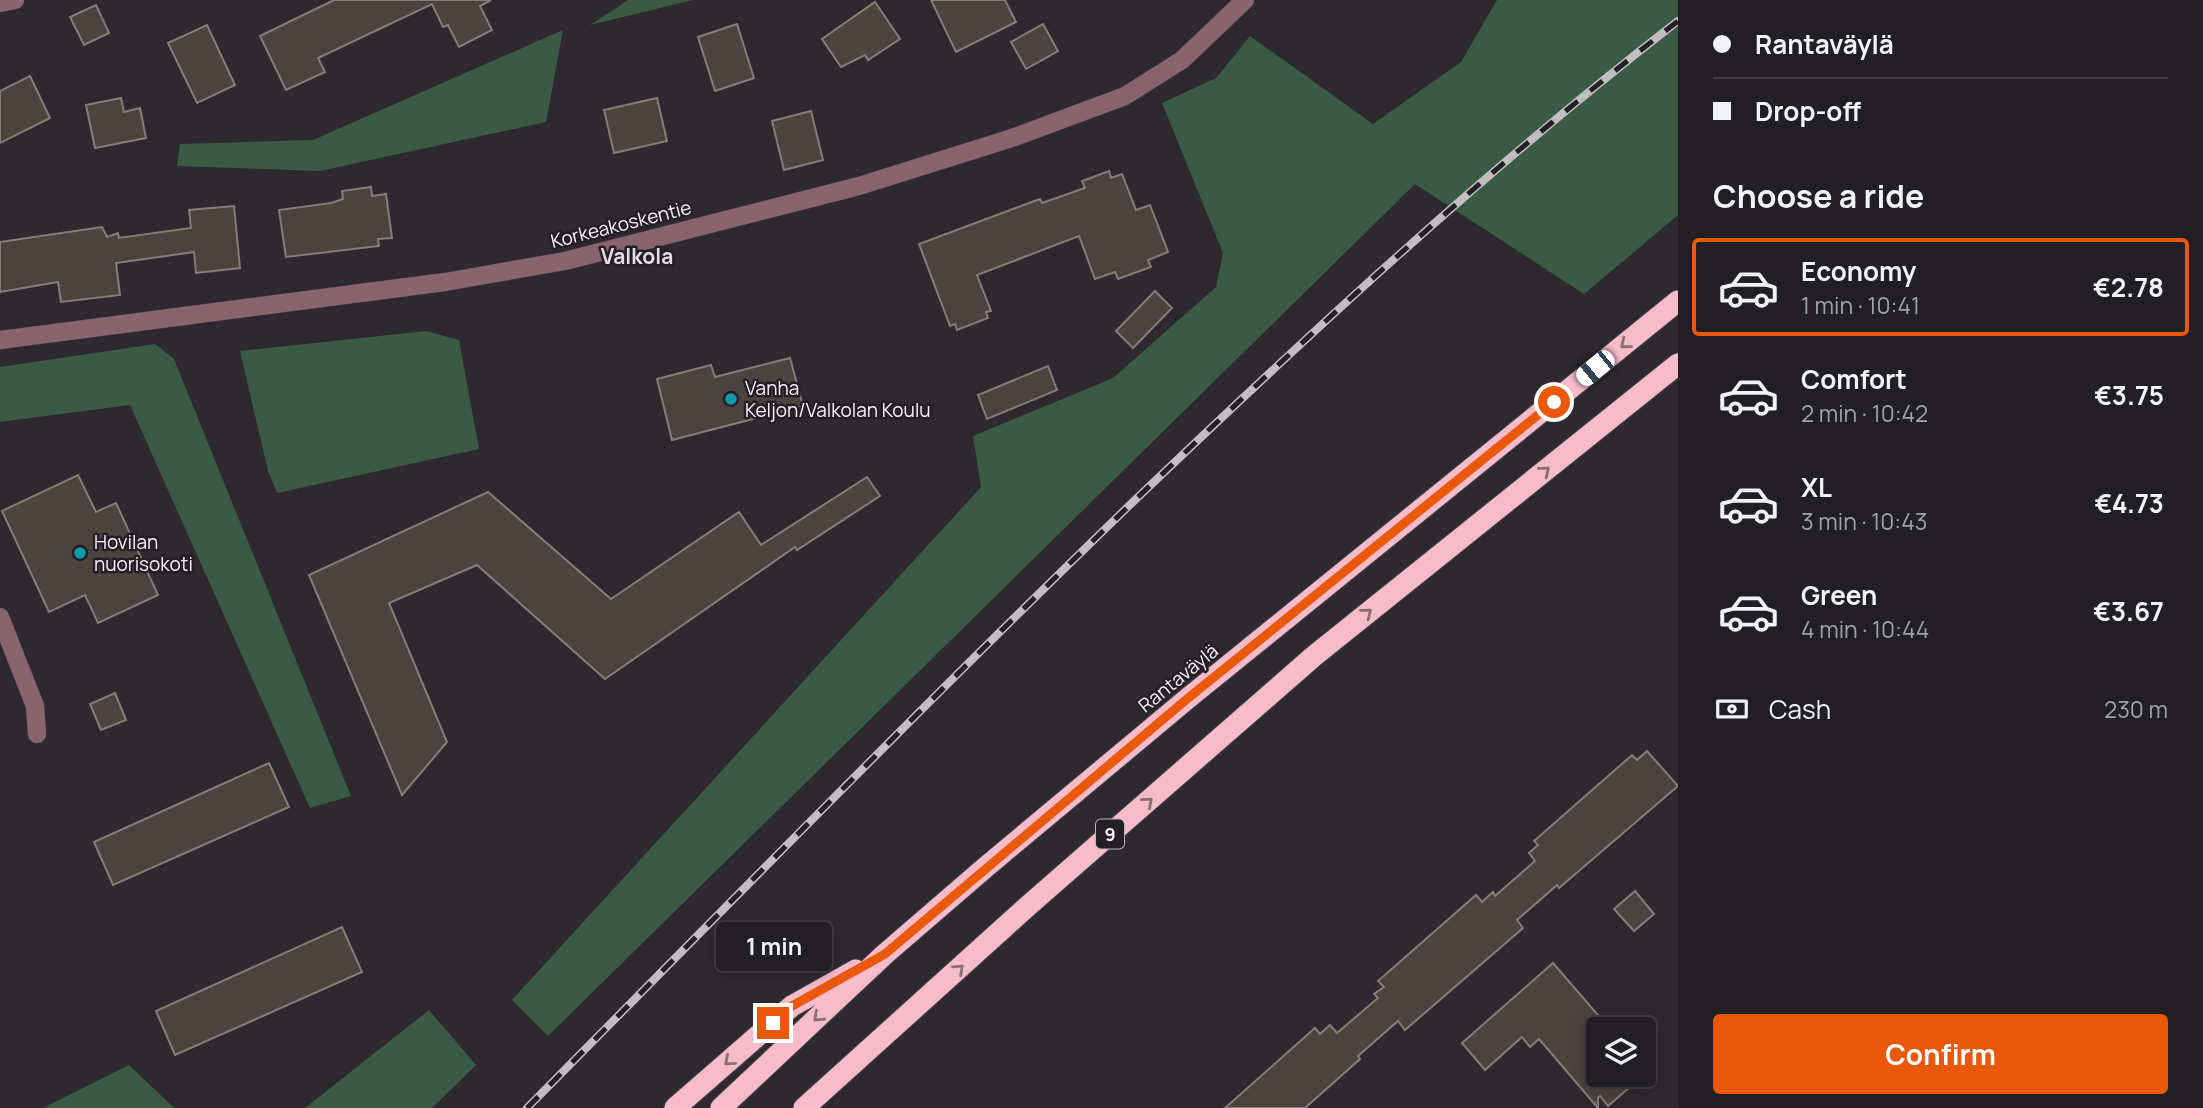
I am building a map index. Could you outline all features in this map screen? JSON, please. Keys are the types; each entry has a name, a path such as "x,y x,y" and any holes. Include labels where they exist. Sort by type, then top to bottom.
{"highway":[{"name":"Rantaväylä","path":"721,1108 885,954 1187,699 1678,301"},
{"name":"9","path":"804,1108 1029,905 1314,656 1678,365"},
{"path":"675,1108 792,1006 885,954"}],"street":[{"path":"0,3 15,0"},
{"name":"Korkeakoskentie","path":"0,340 445,282 565,261 859,186 1012,138 1125,96 1182,60 1245,0"},
{"path":"0,618 36,706 37,734"}],"green space":[{"path":"628,0 693,0 590,25"},
{"path":"1497,0 1678,0 1678,215 1584,294 1415,184 548,1036 512,1000 981,487 973,436 1113,378 1216,287 1223,253 1162,103 1216,78 1250,36 1373,124 1461,62"},
{"path":"563,30 546,122 320,171 177,166 180,144 313,140"},
{"path":"426,331 459,340 479,449 277,493 268,471 240,351"},
{"path":"155,344 174,359 351,796 310,808 130,405 0,422 0,367"},
{"path":"429,1010 476,1065 432,1108 305,1108"},
{"path":"129,1065 174,1108 43,1108"}],"building":[{"path":"334,0 491,0 480,6 492,30 459,47 448,25 443,27 432,4 318,58 325,72 286,90 260,36"},
{"path":"931,0 1005,0 1016,22 956,52"},
{"path":"875,2 900,39 868,60 865,55 841,67 822,39"},
{"path":"96,5 109,33 84,45 70,17"},
{"path":"737,24 754,78 715,91 698,37"},
{"path":"1043,24 1058,51 1026,69 1011,42"},
{"path":"207,25 235,85 197,103 168,43"},
{"path":"30,76 50,118 0,143 0,91"},
{"path":"121,98 124,112 140,108 146,138 95,148 86,105"},
{"path":"657,98 667,141 614,153 604,110"},
{"path":"811,111 823,160 784,170 772,121"},
{"path":"1109,171 1111,178 1122,174 1136,210 1150,205 1168,252 1148,260 1151,267 1118,279 1115,272 1095,279 1079,236 977,275 991,311 986,312 988,318 957,330 955,324 950,326 919,244 1040,199 1042,203 1085,188 1082,181"},
{"path":"371,187 372,196 386,194 392,238 378,239 379,246 286,257 279,210 331,203 343,199 342,191"},
{"path":"234,206 240,268 196,273 194,252 116,263 120,295 61,302 58,282 0,292 0,242 102,227 107,237 118,233 119,238 191,228 189,210"},
{"path":"1155,291 1172,308 1133,348 1116,331"},
{"name":"Vanha Keljon/Valkolan Koulu","path":"790,358 803,406 672,440 657,379 711,365 715,377"},
{"path":"1048,366 1057,390 987,419 978,395"},
{"name":"Hovilan nuorisokoti","path":"78,475 96,512 116,503 158,595 98,623 85,595 49,612 2,511"},
{"path":"867,477 880,496 797,550 795,547 605,679 477,565 389,603 447,742 402,795 309,575 488,492 611,599 739,512 761,545"},
{"path":"115,693 126,720 101,730 90,704"},
{"path":"1647,751 1678,786 1559,888 1557,885 1517,920 1523,928 1405,1030 1398,1021 1305,1108 1225,1108 1315,1028 1320,1034 1330,1025 1337,1033 1378,998 1374,994 1384,987 1378,981 1476,895 1482,902 1493,892 1495,896 1535,861 1529,853 1538,845 1534,841 1632,755 1637,760"},
{"path":"269,763 289,807 113,885 94,842"},
{"path":"1635,891 1654,914 1634,931 1614,909"},
{"path":"342,927 362,972 175,1055 156,1011"},
{"path":"1553,963 1598,1015 1586,1017 1586,1087 1630,1087 1608,1106 1600,1096 1598,1108 1539,1039 1530,1047 1522,1037 1485,1070 1462,1043"}],"railway":[{"path":"527,1108 830,802 1135,500 1400,253 1537,135 1678,21"}],"place":[{"name":"Vanha Keljon/Valkolan Koulu","path":"731,399"},
{"name":"Hovilan nuorisokoti","path":"80,553"}],"district":[{"name":"Valkola","path":"637,256"}],"route":[{"path":"773,1023 792,1006 885,954 1187,699 1554,402"}]}
